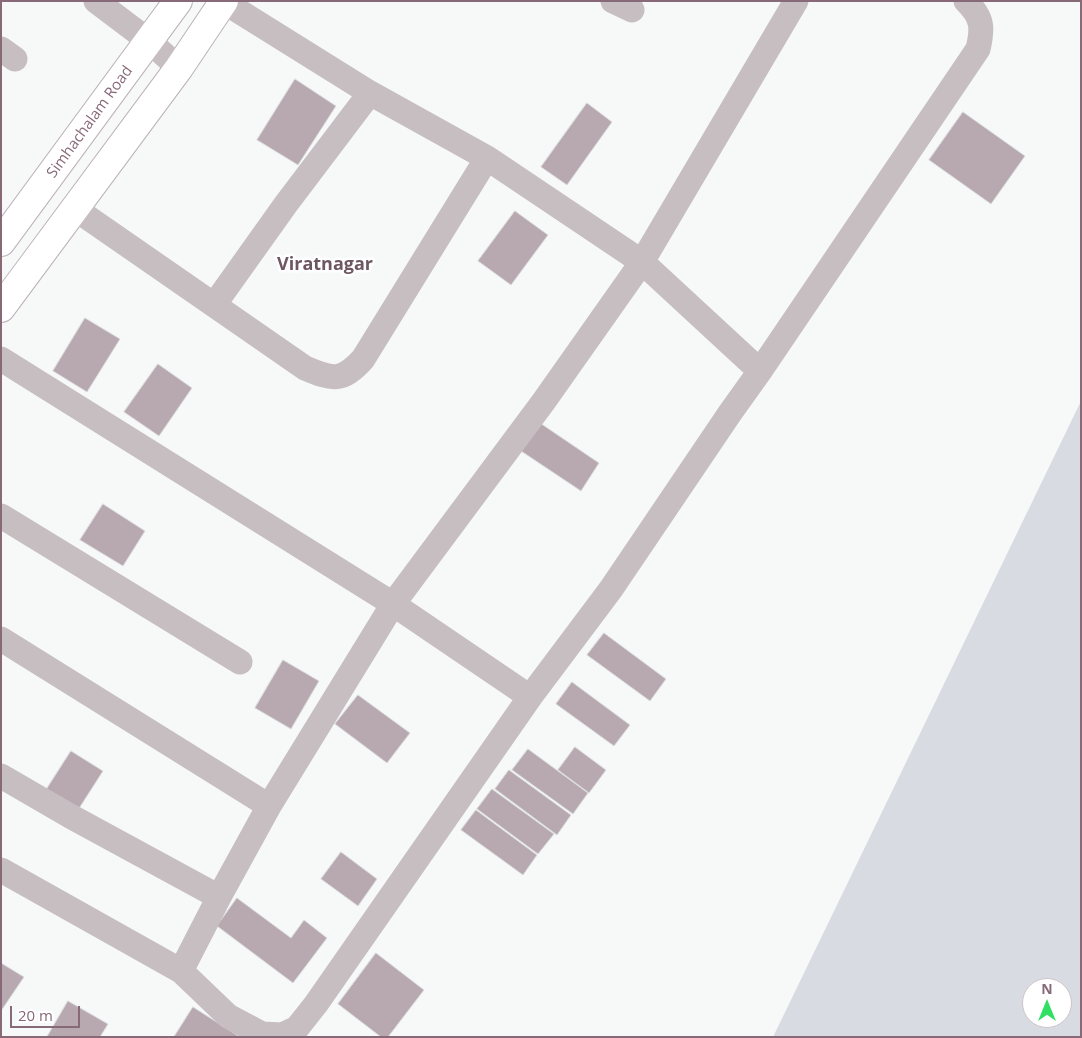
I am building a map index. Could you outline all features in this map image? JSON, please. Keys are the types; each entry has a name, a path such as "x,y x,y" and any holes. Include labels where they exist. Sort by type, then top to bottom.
{"main road":[{"name":"Simhachalam Road","path":"1,242 178,1"},
{"path":"1,308 179,68 224,2"}],"street":[{"path":"96,1 149,41 179,68"},
{"path":"181,971 269,806 393,604 544,401 642,262 796,1"},
{"path":"1,870 181,971 228,1016 262,1034 282,1034 297,1028 316,1004 530,697 610,589 978,49 982,30 975,10 966,1"},
{"path":"224,2 370,93 487,158 642,262 760,371"},
{"path":"214,305 282,210 370,93"},
{"path":"74,208 305,368 323,376 337,377 350,372 363,359 487,158"},
{"path":"1,359 393,604 530,697"},
{"path":"1,516 240,662"},
{"path":"1,638 269,806"},
{"path":"1,776 219,897"}],"shaded area":[{"path":"1081,401 1081,1037 773,1037"}],"building":[{"path":"295,79 336,106 298,165 257,140"},
{"path":"587,103 612,122 567,185 541,167"},
{"path":"963,112 1025,156 991,204 929,160"},
{"path":"515,211 548,235 511,285 478,261"},
{"path":"85,318 120,339 87,392 53,371"},
{"path":"158,364 192,388 159,436 124,412"},
{"path":"540,423 599,463 581,491 521,451"},
{"path":"103,504 145,531 123,566 80,540"},
{"path":"604,633 666,679 650,701 587,655"},
{"path":"283,660 319,681 291,729 255,708"},
{"path":"572,682 630,725 614,746 556,704"},
{"path":"358,695 410,733 387,763 335,724"},
{"path":"575,747 606,770 589,793 558,770"},
{"path":"528,749 588,793 573,814 512,770"},
{"path":"71,751 103,771 78,810 46,790"},
{"path":"509,770 571,815 557,835 495,789"},
{"path":"492,789 554,834 538,854 477,809"},
{"path":"476,810 537,855 523,875 461,830"},
{"path":"341,852 377,879 358,906 321,879"},
{"path":"237,898 291,938 304,920 327,938 293,983 217,926"},
{"path":"376,953 424,990 388,1037 381,1037 338,1004"},
{"path":"1,963 24,977 1,1011"},
{"path":"68,1001 108,1024 100,1037 47,1037"},
{"path":"193,1007 240,1037 174,1037"}],"district":[{"name":"Viratnagar","path":"325,265"}]}
